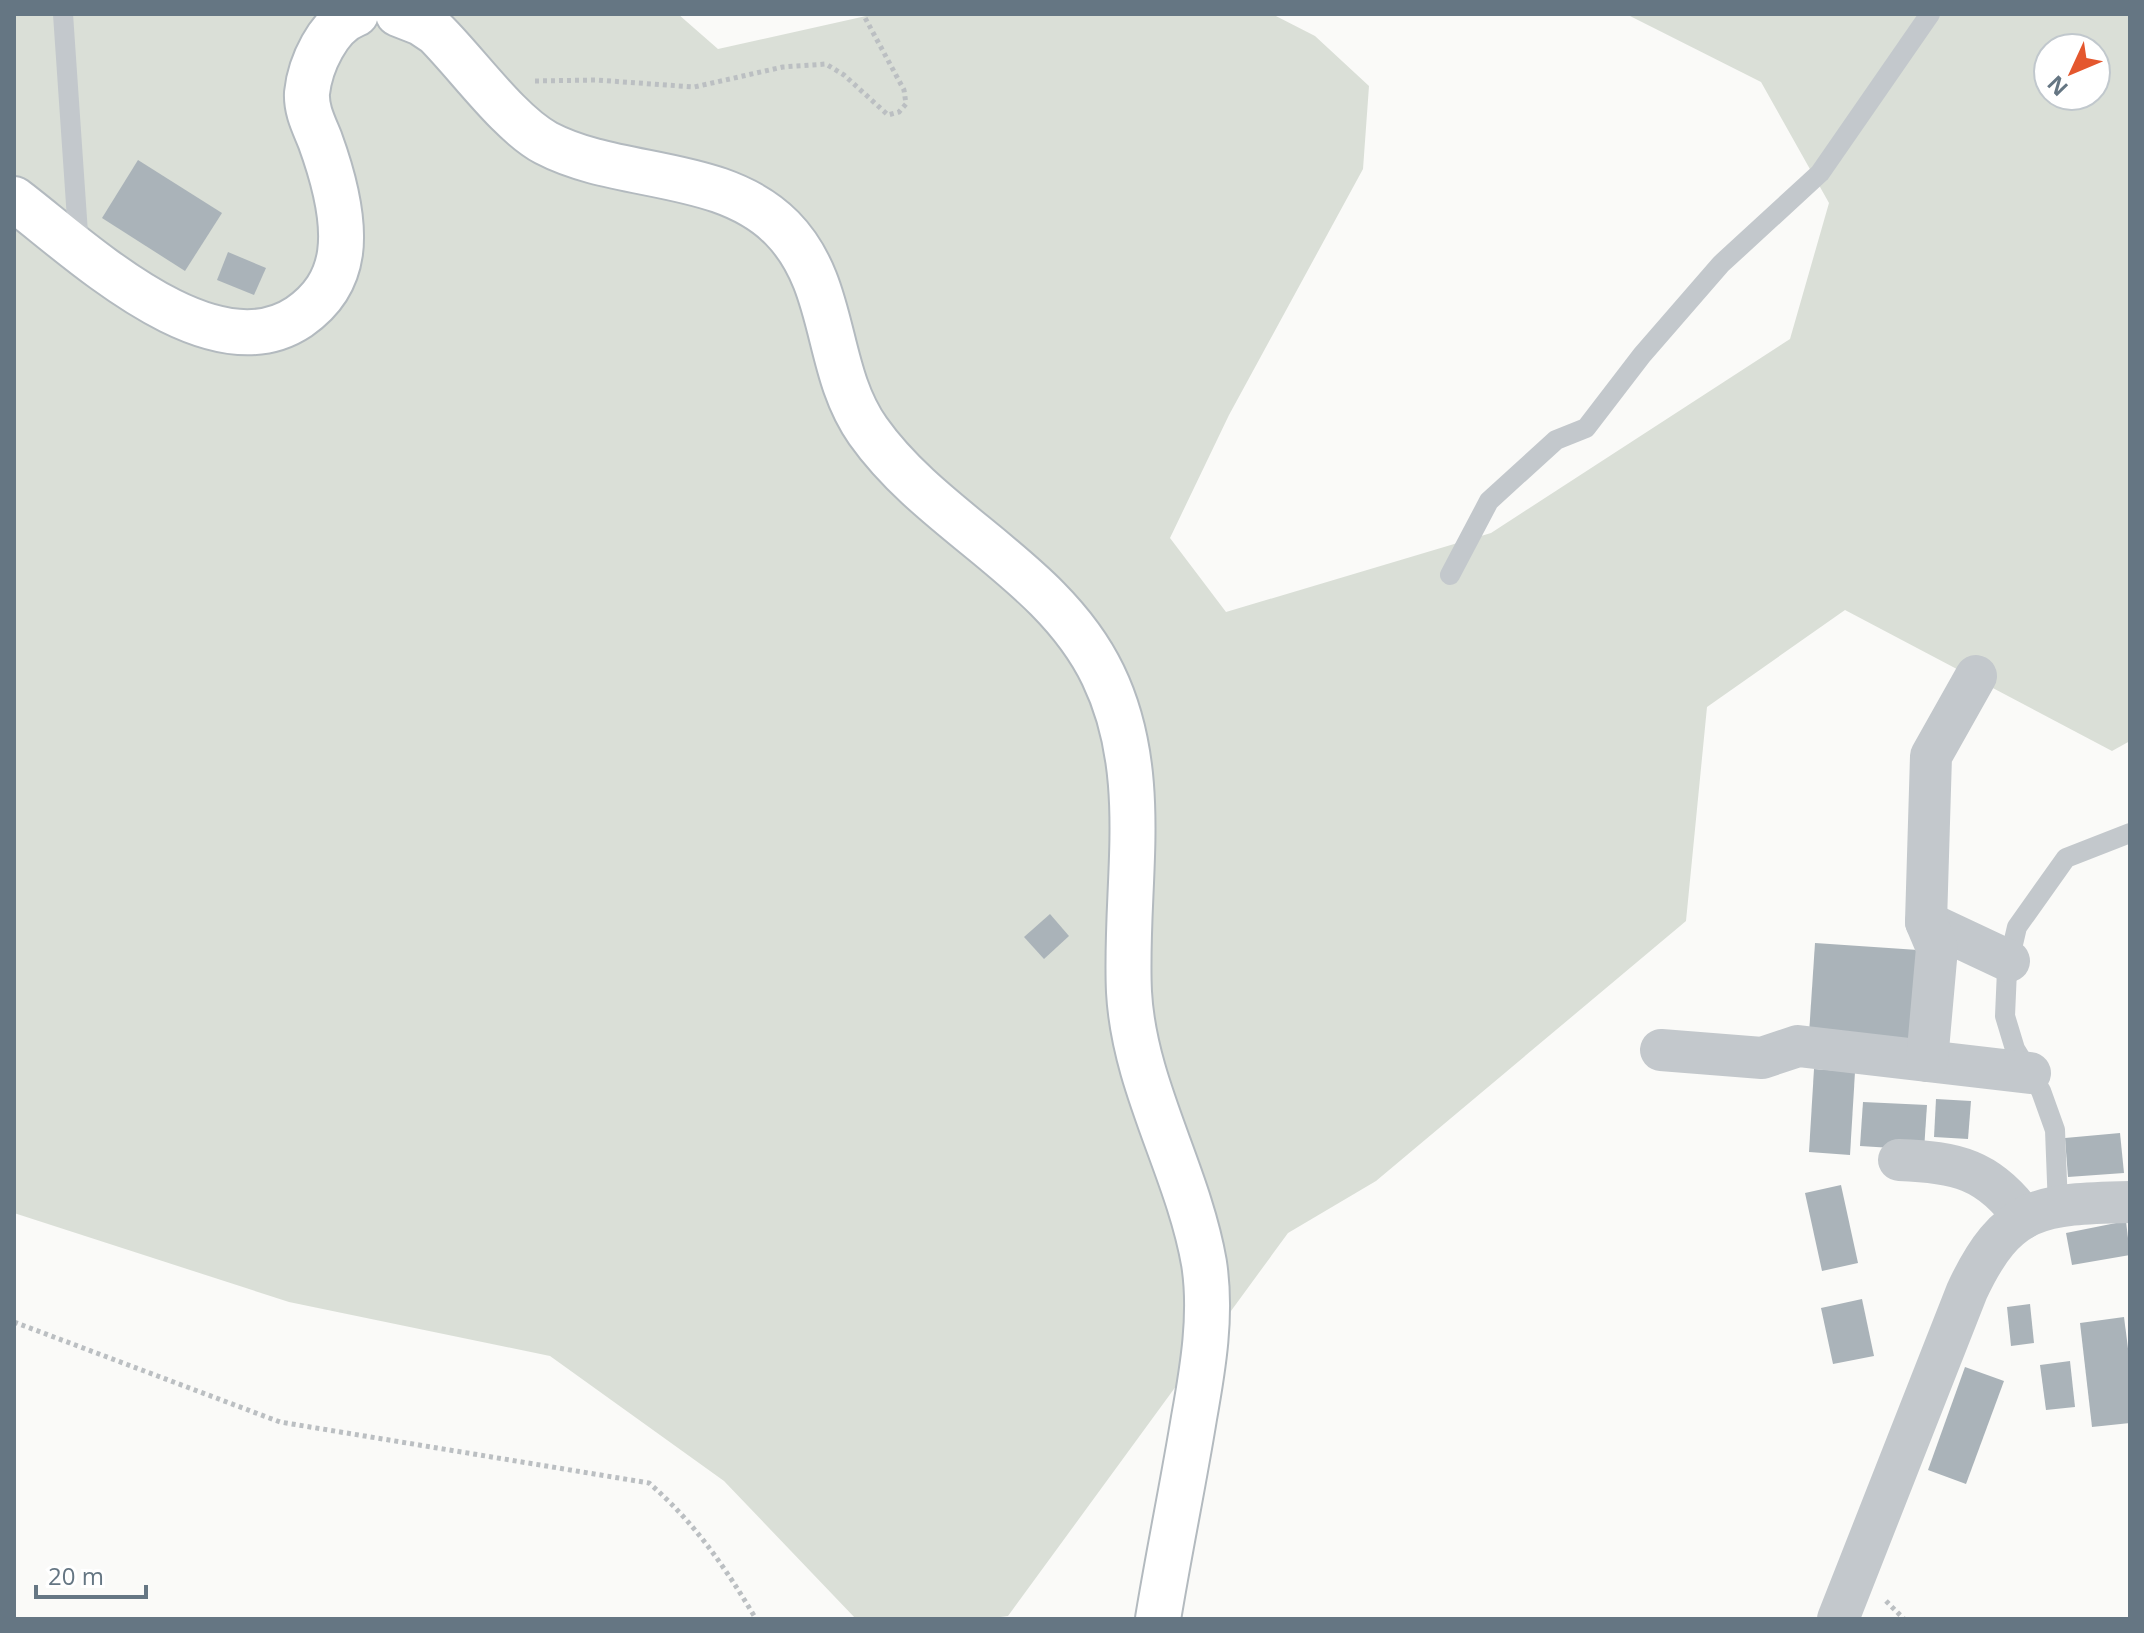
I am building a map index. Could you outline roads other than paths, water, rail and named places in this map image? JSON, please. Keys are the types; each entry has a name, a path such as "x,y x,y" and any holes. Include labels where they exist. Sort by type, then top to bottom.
{"street":[{"path":"14,199 138,293 176,314 220,328 258,333 289,324 312,308 331,287 340,252 340,228 332,179 309,113 307,95 311,75 328,37 356,14"},
{"path":"398,14 436,33 523,126 544,142 628,170 704,187 745,202 779,224 803,253 819,287 844,379 864,425 896,469 1022,575 1071,628 1103,675 1129,753 1134,802 1129,994 1135,1034 1167,1143 1191,1202 1205,1270 1206,1359 1158,1619"},
{"path":"1927,1061 1937,948 1926,922 1931,756 1976,676"},
{"path":"1926,922 2009,961"},
{"path":"1661,1050 1762,1058 1798,1046 2030,1073"},
{"path":"1899,1160 1968,1168 2008,1196 2041,1213"},
{"path":"1838,1619 1967,1291 1991,1244 2041,1213 2130,1202"}],"lane":[{"path":"63,14 79,248"},
{"path":"1450,575 1489,501 1556,440 1586,428 1642,355 1721,264 1820,173 1930,14"},
{"path":"2041,1213 2055,1130 2041,1091 2015,1049 2005,1016 2009,961 2017,927 2066,858 2130,833"}]}
